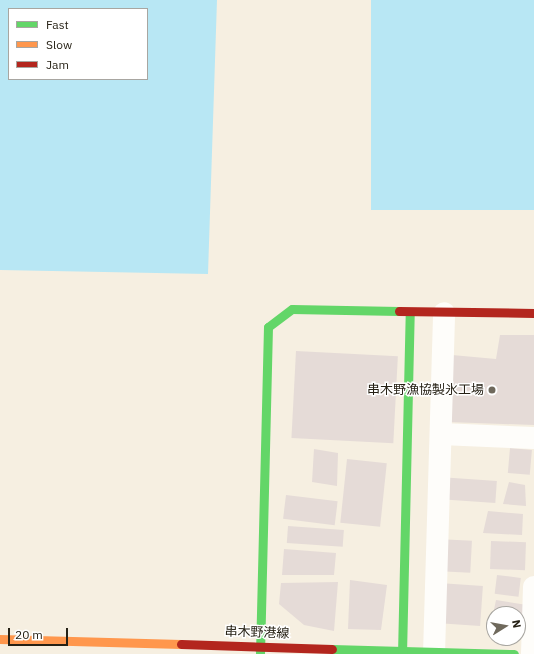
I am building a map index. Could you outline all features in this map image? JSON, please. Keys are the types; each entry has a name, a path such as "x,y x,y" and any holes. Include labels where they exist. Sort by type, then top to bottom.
{"street":[{"path":"260,650 268,327 292,309 444,313 534,313"},
{"path":"402,652 410,312"},
{"path":"434,653 444,313"},
{"path":"441,434 534,438"},
{"path":"532,654 534,587"},
{"name":"串木野港線","path":"0,639 98,648 514,654"}],"water":[{"path":"0,0 217,0 208,274 0,270"},
{"path":"371,0 534,0 534,210 371,210"}],"building":[{"name":"串木野漁協製氷工場","path":"500,335 534,335 534,425 448,422 452,355 496,359"},
{"path":"296,351 398,356 393,443 291,438"},
{"path":"510,448 532,450 530,475 508,473"},
{"path":"314,449 338,453 337,486 312,482"},
{"path":"347,459 387,463 380,527 340,523"},
{"path":"439,477 497,481 495,503 437,499"},
{"path":"509,482 525,485 526,506 503,504"},
{"path":"286,495 338,501 335,525 283,519"},
{"path":"488,511 523,514 522,535 483,533"},
{"path":"288,526 344,530 343,547 287,543"},
{"path":"437,539 472,541 470,573 435,571"},
{"path":"491,541 526,542 525,570 490,569"},
{"path":"284,549 336,553 334,575 282,575"},
{"path":"497,575 521,578 519,597 495,594"},
{"path":"350,580 387,585 381,630 348,629"},
{"path":"338,582 334,631 304,625 279,604 281,583"},
{"path":"439,583 483,586 480,626 436,623"},
{"path":"496,600 527,605 526,620 526,606 495,606"}],"traffic: fast":[{"path":"260,654 268,327 292,309 399,311"},
{"path":"402,654 410,312"},
{"path":"332,649 514,654"}],"traffic: slow":[{"path":"0,639 181,644"}],"traffic: jam":[{"path":"399,311 534,313"},
{"path":"181,644 332,649"}],"place":[{"name":"串木野漁協製氷工場","path":"492,390"}]}
